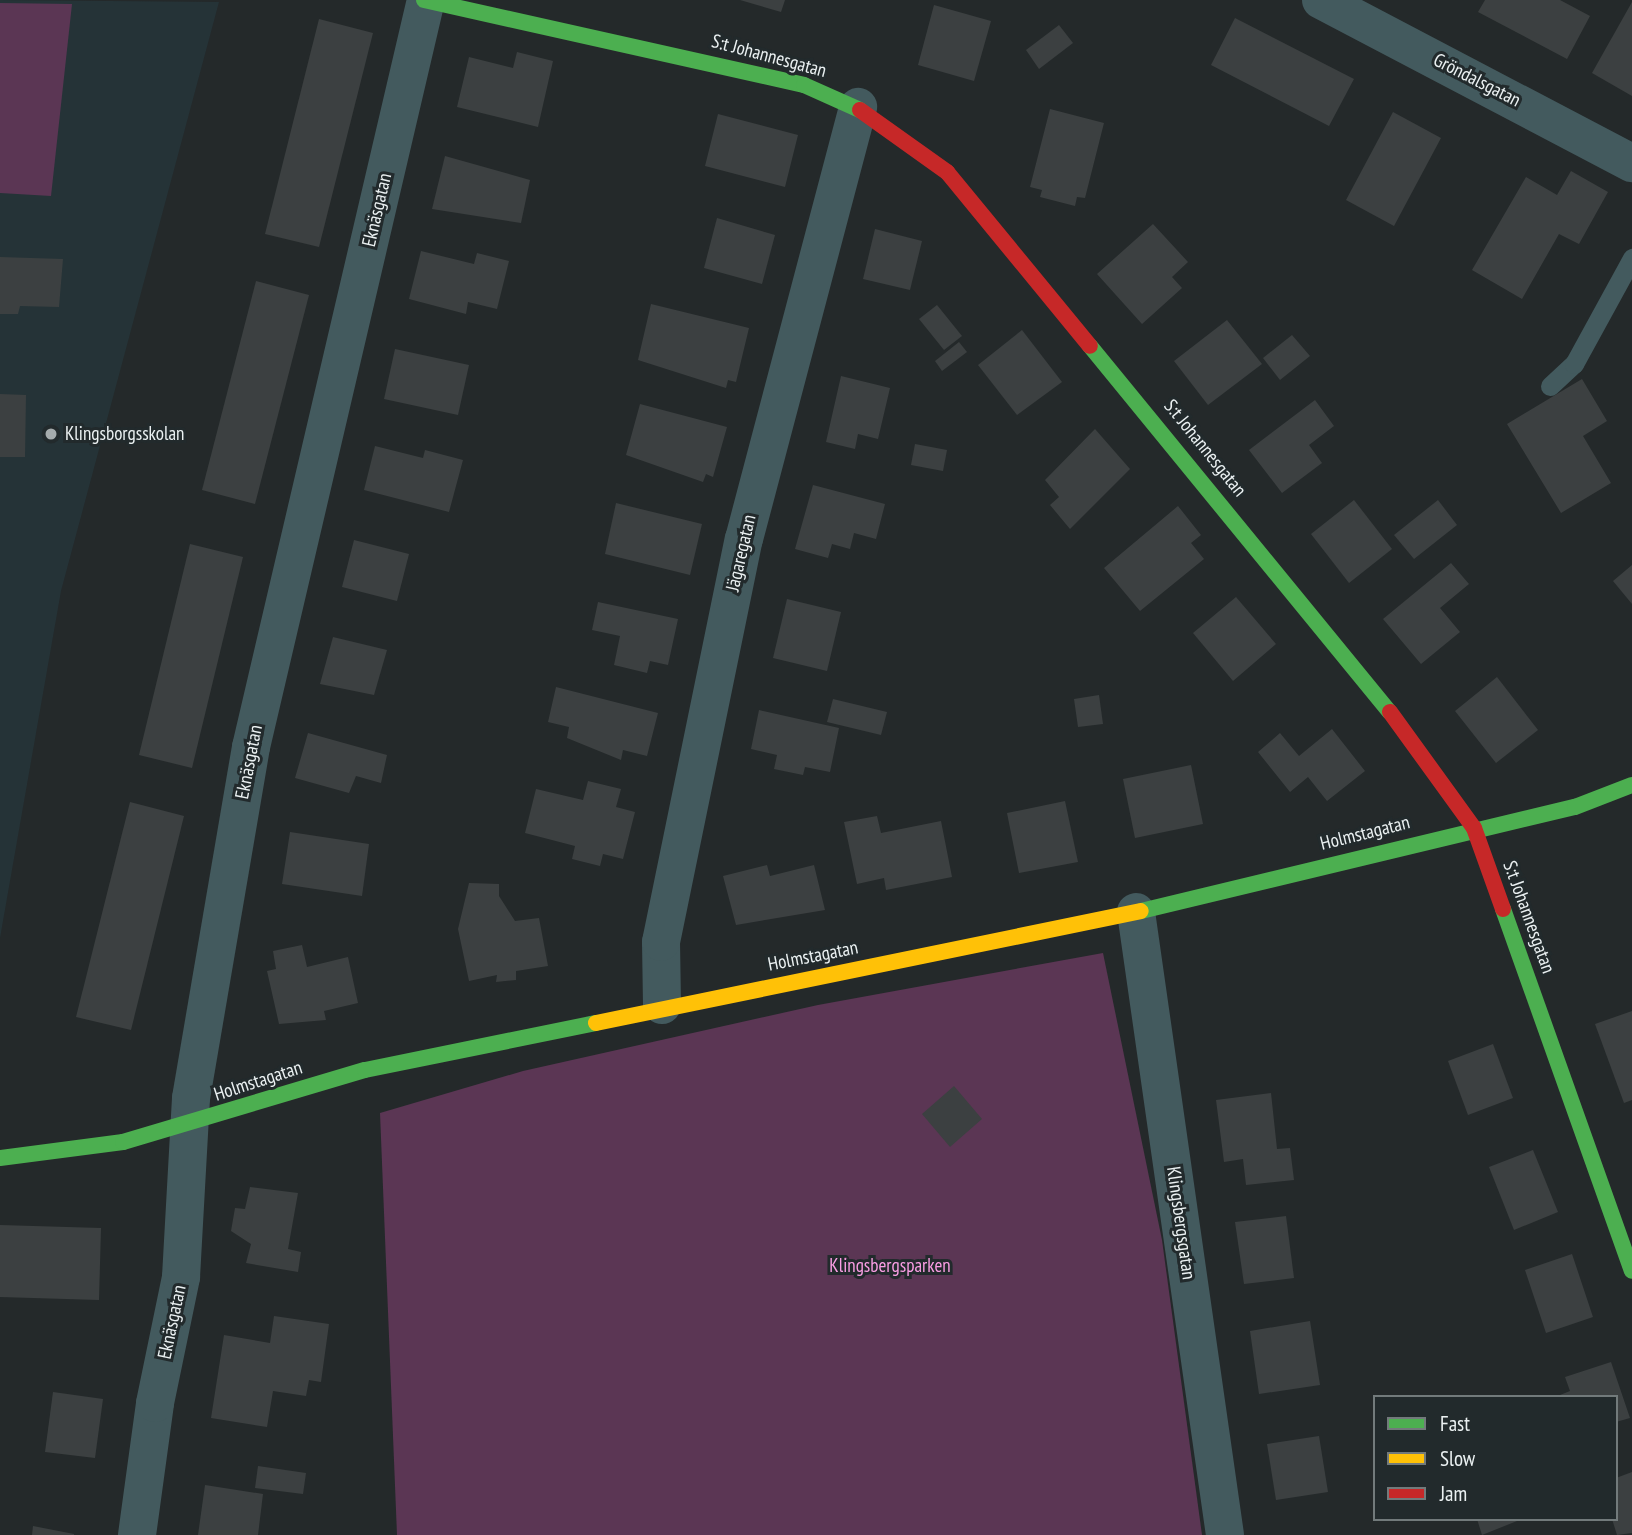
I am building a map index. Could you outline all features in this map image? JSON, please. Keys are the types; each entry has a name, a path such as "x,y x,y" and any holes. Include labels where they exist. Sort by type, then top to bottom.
{"street":[{"name":"S:t Johannesgatan","path":"425,0 667,51 804,85 858,107 947,172 990,219 1440,773 1474,828 1632,1271"},
{"name":"Eknäsgatan","path":"137,1535 181,1277 187,1125 251,747 425,0"},
{"name":"Gröndalsgatan","path":"1321,0 1632,163"},
{"name":"Jägaregatan","path":"662,1005 661,942 741,552 858,107"},
{"name":"Holmstagatan","path":"0,1158 123,1142 365,1070 662,1005 1136,912 1474,828 1575,807 1632,785"},
{"name":"Klingsbergsgatan","path":"1136,912 1225,1535"}],"lane":[{"path":"1550,386 1574,364 1632,258"}],"shaded area":[{"name":"Klingsborgsskolan","path":"0,0 219,2 61,591 0,938"}],"green space":[{"path":"0,3 72,4 51,196 0,193"},
{"name":"Klingsbergsparken","path":"1103,953 1162,1240 1202,1535 397,1535 380,1113 523,1071 818,1005"}],"building":[{"path":"740,0 785,0 781,12"},
{"path":"1485,0 1560,0 1590,16 1567,59 1478,12"},
{"path":"1632,2 1632,96 1592,73"},
{"path":"934,5 991,21 974,81 918,65"},
{"path":"1235,18 1354,79 1329,126 1211,65"},
{"path":"319,19 373,33 319,247 265,234"},
{"path":"1059,25 1073,43 1039,69 1026,50"},
{"path":"517,52 553,61 538,127 457,107 469,57 513,68"},
{"path":"1050,109 1104,123 1085,198 1077,197 1075,206 1040,197 1042,190 1030,187"},
{"path":"1393,112 1441,138 1394,226 1346,200"},
{"path":"718,114 798,135 785,187 705,166"},
{"path":"445,156 530,180 521,223 432,209"},
{"path":"1571,171 1608,192 1579,244 1559,234 1522,299 1472,270 1526,177 1557,195"},
{"path":"717,218 775,235 762,284 704,268"},
{"path":"1153,224 1188,262 1172,277 1182,288 1142,324 1097,274"},
{"path":"875,229 922,241 910,290 863,279"},
{"path":"421,251 474,264 477,253 509,261 497,309 468,302 466,314 409,299"},
{"path":"0,257 63,259 59,307 20,306 18,314 0,314"},
{"path":"256,281 309,295 255,504 202,490"},
{"path":"651,304 749,328 736,382 728,380 726,388 638,360"},
{"path":"937,305 962,336 944,350 919,319"},
{"path":"1227,320 1262,364 1208,405 1174,361"},
{"path":"1022,330 1062,382 1017,415 978,365"},
{"path":"1292,335 1310,356 1280,380 1263,358"},
{"path":"959,342 967,352 942,371 935,361"},
{"path":"395,349 469,365 458,415 384,399"},
{"path":"841,376 890,388 878,439 858,434 855,449 826,442"},
{"path":"1582,379 1607,421 1583,436 1611,483 1561,513 1507,424"},
{"path":"0,394 26,395 25,457 0,457"},
{"path":"1315,400 1334,426 1309,445 1322,463 1282,493 1249,450"},
{"path":"640,404 727,427 713,477 706,474 703,482 626,455"},
{"path":"1095,429 1130,469 1070,529 1050,505 1059,497 1045,480"},
{"path":"915,444 947,450 943,471 911,465"},
{"path":"375,446 423,458 425,450 463,460 449,512 364,490"},
{"path":"813,485 885,504 876,539 854,533 850,549 832,544 828,558 795,549"},
{"path":"1354,500 1392,549 1349,583 1311,534"},
{"path":"1438,500 1457,525 1414,559 1394,535"},
{"path":"616,503 702,524 690,575 605,554"},
{"path":"1178,506 1201,535 1191,543 1204,559 1140,611 1104,568"},
{"path":"354,540 409,554 397,601 342,587"},
{"path":"190,544 243,557 192,768 139,755"},
{"path":"1451,563 1469,584 1440,608 1460,632 1421,664 1383,619"},
{"path":"1632,565 1632,604 1613,581"},
{"path":"1236,597 1276,644 1233,681 1193,633"},
{"path":"787,599 841,612 827,671 773,658"},
{"path":"598,602 678,619 668,665 650,661 647,673 614,665 620,636 592,630"},
{"path":"333,637 387,650 374,695 320,684"},
{"path":"1497,677 1538,730 1496,763 1455,711"},
{"path":"556,687 658,713 647,756 623,750 621,760 567,738 569,727 548,722"},
{"path":"1099,695 1103,724 1078,727 1074,699"},
{"path":"833,699 887,712 881,735 827,722"},
{"path":"759,710 839,728 830,772 805,767 803,775 774,769 777,755 751,749"},
{"path":"1332,729 1365,771 1327,801 1308,777 1290,792 1258,752 1280,733 1299,756"},
{"path":"308,733 387,755 381,783 356,776 349,793 295,778"},
{"path":"1191,765 1203,824 1135,838 1123,779"},
{"path":"588,781 621,789 616,807 635,812 623,859 603,854 600,866 572,859 575,846 525,833 536,789 583,800"},
{"path":"1065,801 1078,862 1019,873 1007,813"},
{"path":"130,802 184,816 131,1030 76,1017"},
{"path":"877,816 881,833 941,821 952,877 886,890 884,878 857,884 844,822"},
{"path":"290,832 369,844 362,896 282,884"},
{"path":"767,865 770,876 814,865 825,910 736,925 723,876"},
{"path":"469,883 499,884 499,896 515,921 539,918 548,966 516,971 516,980 496,982 497,975 469,981 458,929"},
{"path":"302,945 307,967 348,957 358,1003 324,1011 326,1020 279,1024 267,971 276,969 273,951"},
{"path":"1632,1011 1632,1100 1624,1103 1595,1024"},
{"path":"1493,1044 1513,1098 1468,1115 1448,1061"},
{"path":"954,1086 982,1119 950,1147 922,1114"},
{"path":"1271,1093 1277,1149 1290,1148 1294,1180 1246,1185 1243,1159 1224,1162 1216,1100"},
{"path":"1533,1150 1558,1212 1514,1230 1489,1167"},
{"path":"250,1187 298,1193 288,1249 301,1252 298,1272 246,1263 251,1244 231,1231 235,1208 245,1209"},
{"path":"1286,1216 1294,1278 1244,1284 1235,1222"},
{"path":"0,1225 101,1228 99,1300 0,1297"},
{"path":"1572,1254 1593,1317 1546,1333 1525,1270"},
{"path":"274,1316 329,1324 321,1382 309,1380 306,1396 273,1391 267,1427 211,1418 224,1335 270,1343"},
{"path":"1310,1321 1320,1385 1259,1394 1250,1331"},
{"path":"1611,1362 1630,1418 1618,1421 1618,1395 1560,1395 1570,1391 1565,1377"},
{"path":"53,1392 103,1399 95,1458 45,1452"},
{"path":"1319,1436 1328,1492 1276,1500 1267,1444"},
{"path":"258,1466 306,1473 303,1494 255,1488"},
{"path":"1632,1472 1632,1533 1617,1535 1613,1521 1618,1521 1618,1477"},
{"path":"205,1485 263,1494 258,1535 198,1535"},
{"path":"1478,1521 1517,1521 1482,1535"},
{"path":"33,1526 74,1534 74,1535 32,1535"}],"traffic: fast":[{"path":"424,0 804,85 860,110"},
{"path":"1090,346 1390,712"},
{"path":"1141,911 1575,807 1632,785"},
{"path":"1503,909 1632,1271"},
{"path":"0,1158 123,1142 365,1070 596,1023"}],"traffic: slow":[{"path":"596,1023 1141,911"}],"traffic: jam":[{"path":"860,110 947,172 1090,346"},
{"path":"1390,712 1474,828 1503,909"}],"place":[{"name":"Klingsborgsskolan","path":"51,434"}]}
